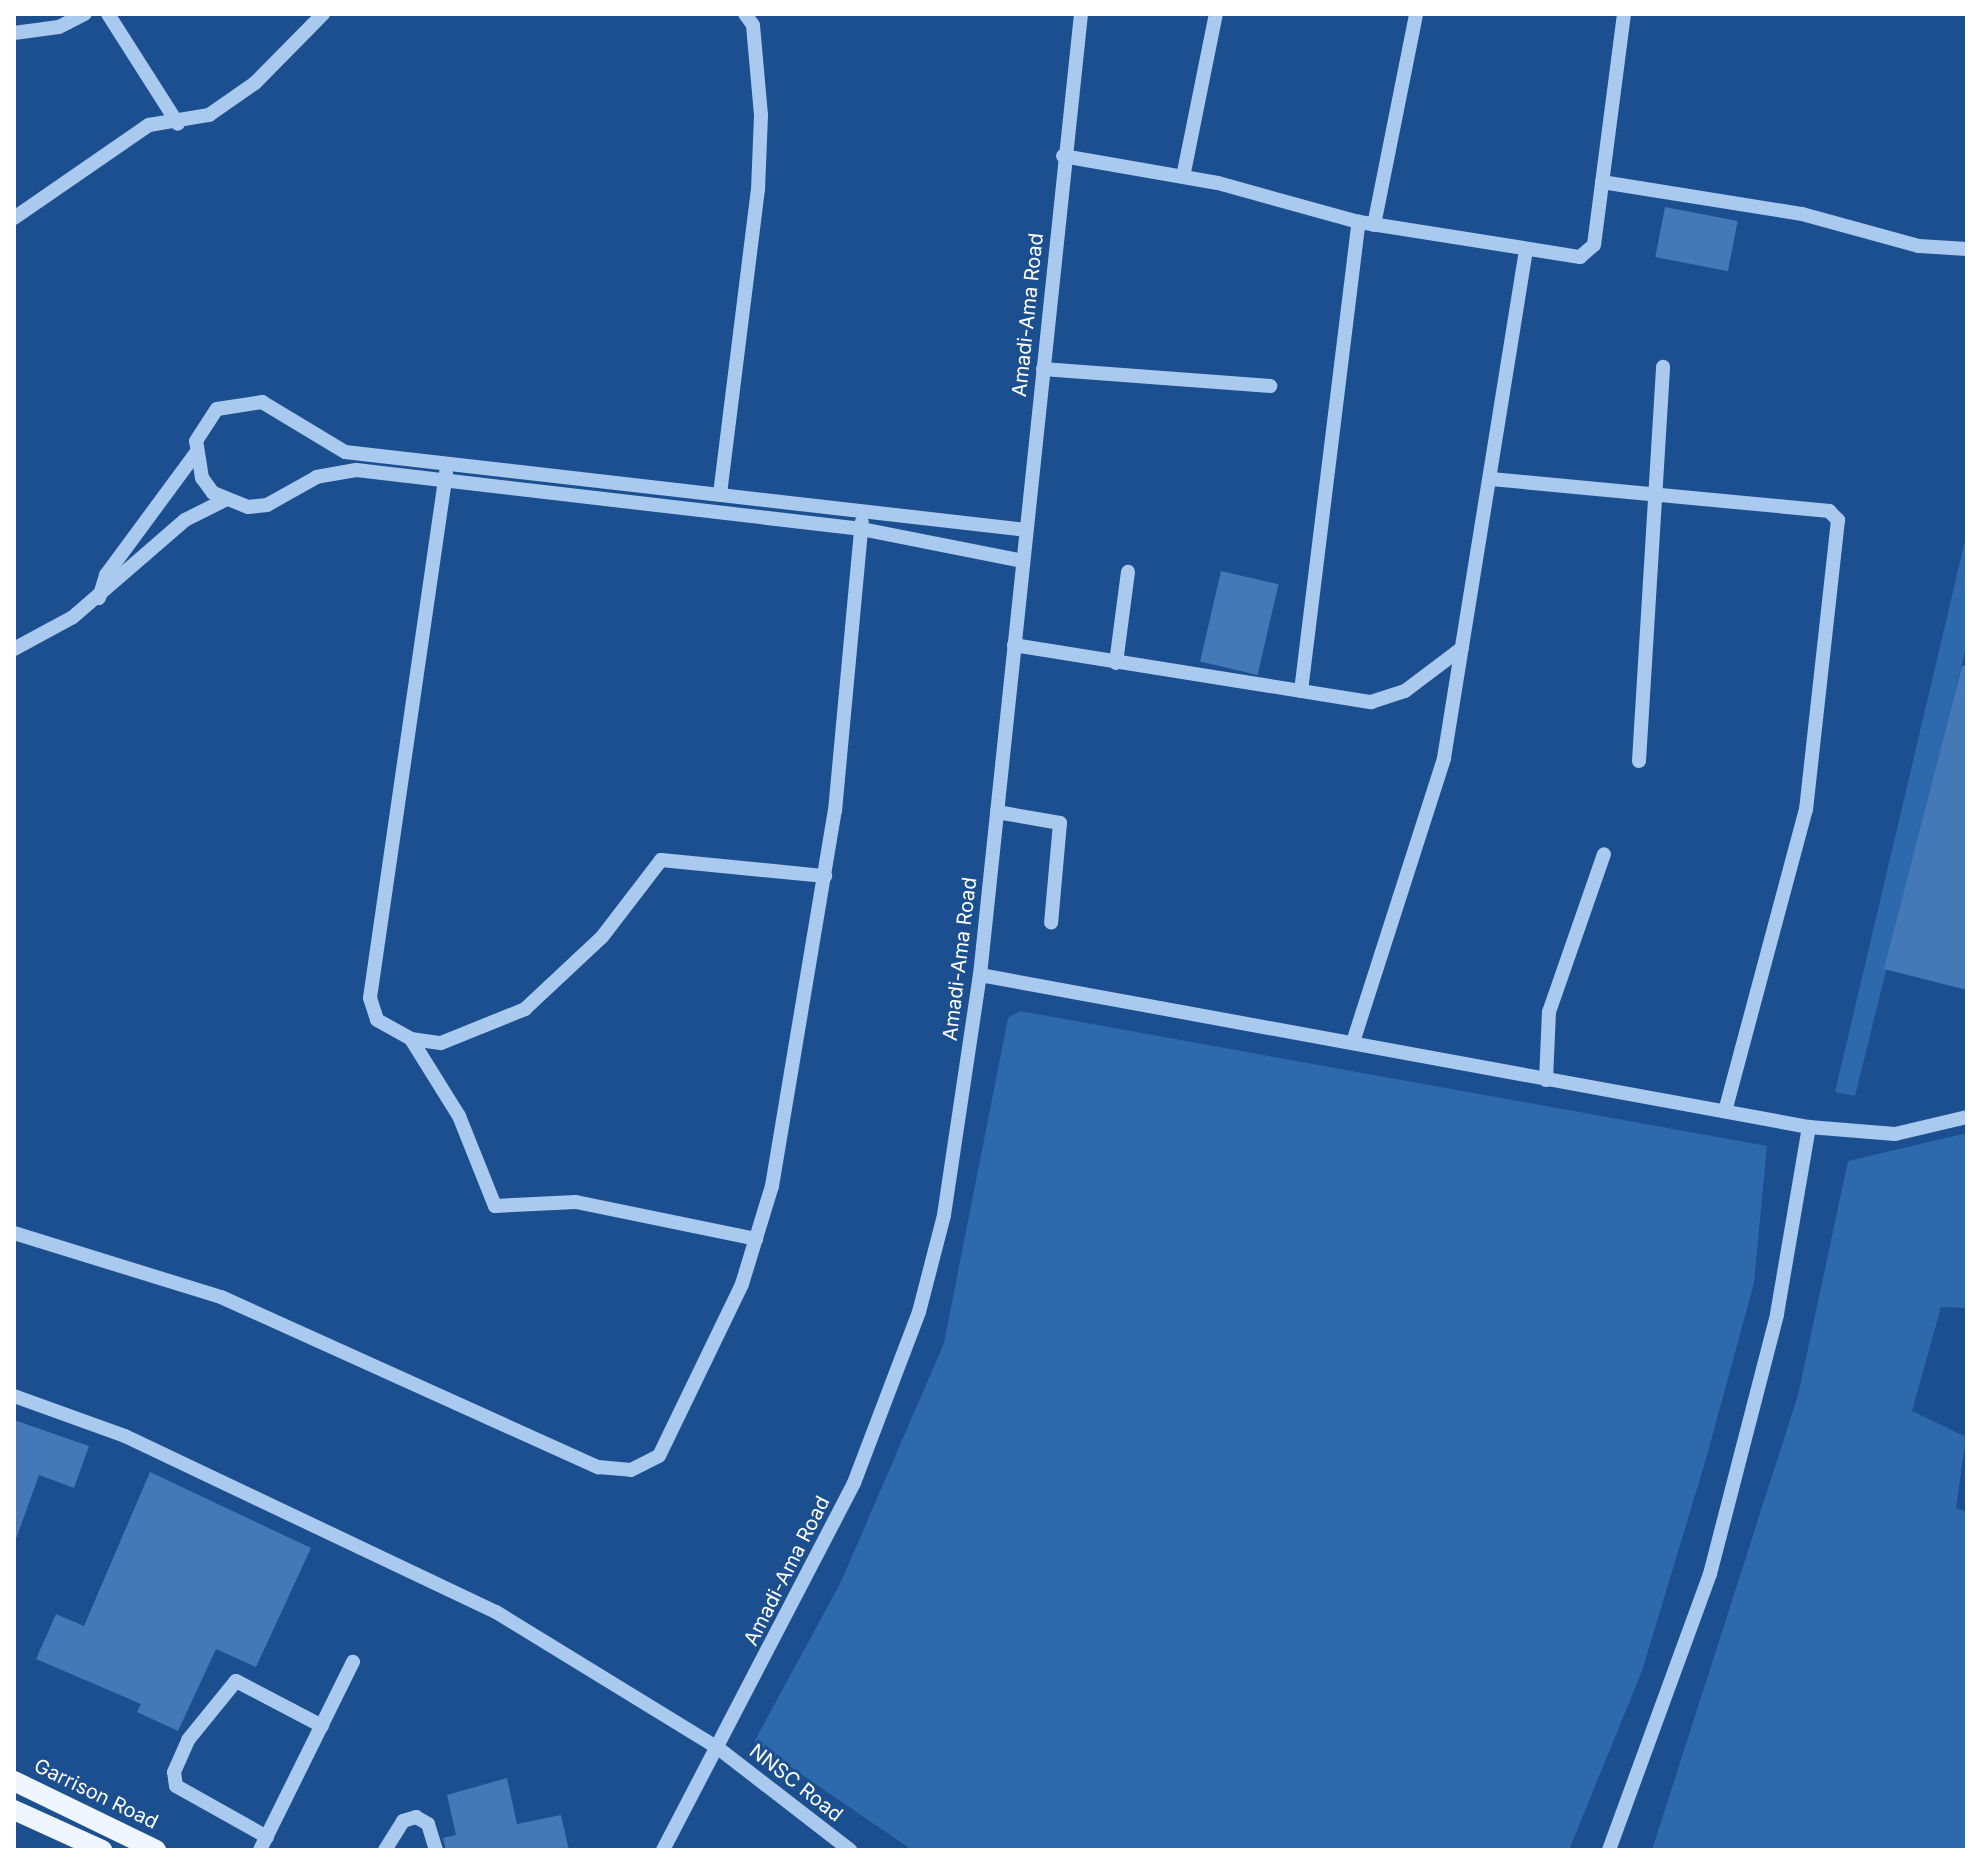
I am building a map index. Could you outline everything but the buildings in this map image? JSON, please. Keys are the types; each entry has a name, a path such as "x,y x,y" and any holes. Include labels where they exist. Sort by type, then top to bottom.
{"main road":[{"name":"Garrison Road","path":"14,1781 156,1850"},
{"path":"14,1810 77,1845 102,1850"}],"street":[{"path":"14,33 85,14"},
{"path":"108,14 178,124"},
{"path":"14,218 149,125 178,124 209,115 255,83 323,14"},
{"path":"720,494 758,190 761,115 753,25 745,14"},
{"name":"Amadi-Ama Road","path":"663,1850 854,1483 919,1312 944,1215 980,975 1063,156 1081,14"},
{"path":"1183,177 1216,14"},
{"path":"1374,225 1416,14"},
{"path":"1063,156 1183,177 1374,225 1526,250 1589,253 1602,182 1624,14"},
{"path":"1602,182 1802,214 1919,246 1967,249"},
{"path":"1301,691 1359,222"},
{"path":"1354,1039 1444,758 1526,250"},
{"path":"1639,761 1663,367"},
{"path":"1043,369 1270,386"},
{"path":"99,598 106,575 196,453 203,423 217,409 245,400 278,406 328,447 446,464 1026,530"},
{"path":"196,453 202,478 225,500"},
{"path":"446,464 370,998 377,1020 411,1039 441,1043 473,1036 525,1009 602,937 661,860 825,876"},
{"path":"14,649 99,598 185,520 225,500 267,505 340,471 862,529 1023,561"},
{"path":"1491,479 1829,511 1838,520 1806,809 1725,1111"},
{"path":"14,1233 221,1297 614,1471 647,1464 672,1438 756,1239 772,1186 825,876 863,510"},
{"path":"1116,663 1128,572"},
{"path":"1014,645 1301,691 1390,699 1462,648"},
{"path":"997,812 1060,823 1051,923"},
{"path":"1546,1080 1549,1012 1604,854"},
{"path":"980,975 1354,1039 1546,1080 1809,1127 1895,1134 1967,1117"},
{"path":"411,1039 459,1116 495,1206 576,1202 756,1239"},
{"path":"1609,1850 1710,1574 1777,1314 1809,1127"},
{"name":"NNSC Road","path":"14,1396 125,1436 429,1577 718,1748 850,1850"},
{"path":"322,1726 236,1681 188,1740 174,1772 176,1786 264,1844 322,1726 353,1662"},
{"path":"385,1850 403,1821 416,1817 428,1824 436,1850"}],"shaded area":[{"path":"1967,532 1967,644 1855,1096 1835,1092"},
{"path":"1020,1011 1767,1146 1754,1283 1706,1459 1642,1671 1569,1850 912,1850 754,1742 841,1582 944,1343 1008,1018"},
{"path":"1967,1133 1967,1308 1941,1307 1912,1411 1966,1437 1956,1508 1967,1512 1967,1850 1652,1850 1798,1395 1848,1161"}]}
